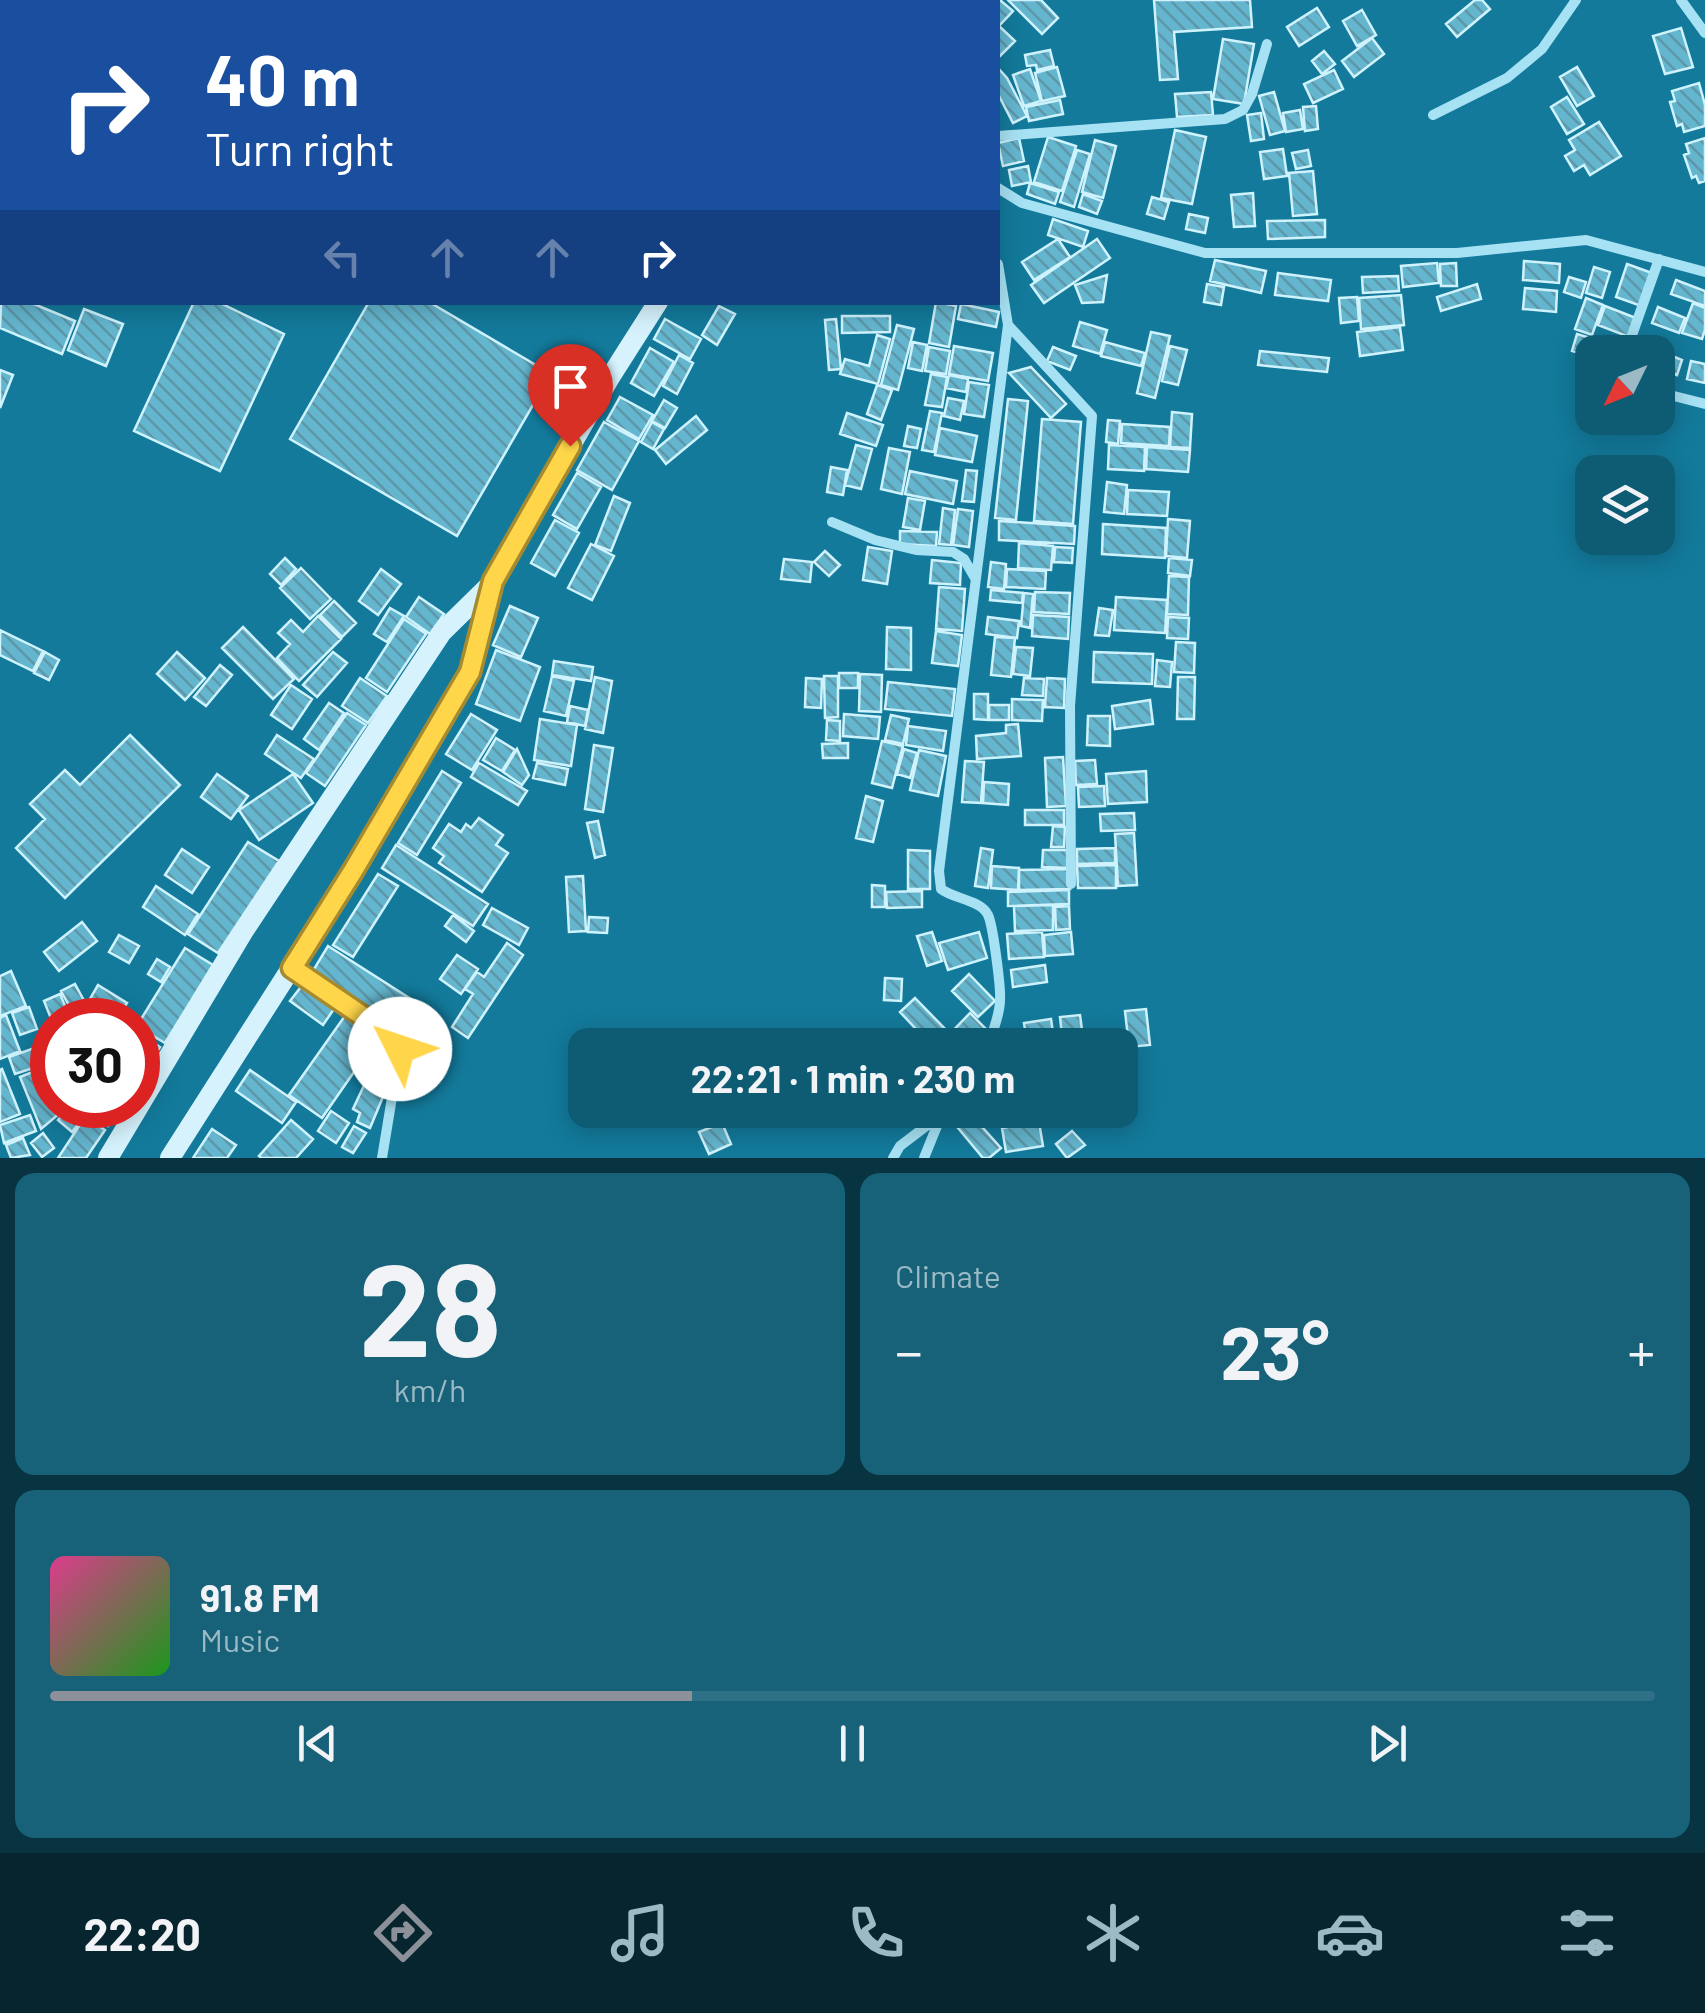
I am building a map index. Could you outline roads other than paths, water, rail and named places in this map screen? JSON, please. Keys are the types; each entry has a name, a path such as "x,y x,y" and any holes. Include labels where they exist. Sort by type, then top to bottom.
{"main road":[{"path":"108,1158 243,932 442,632 493,581 609,378 656,305"},
{"path":"170,1158 353,871 470,672 493,581"}],"street":[{"path":"1432,115 1508,78 1542,49 1576,0"},
{"path":"1681,0 1705,33"},
{"path":"1000,136 1225,119 1243,110 1252,94 1267,44"},
{"path":"1000,189 1022,203 1205,252 1457,253 1586,240 1705,272"},
{"path":"1632,335 1659,260"},
{"path":"993,1028 1000,1001 988,914 978,905 941,889 939,872 1008,326 1000,276"},
{"path":"1008,326 1092,416 1070,706 1071,884"},
{"path":"1675,396 1705,404"},
{"path":"832,522 875,540 916,550 953,552 964,558 976,579"},
{"path":"292,968 392,1036 400,1049 382,1158"},
{"path":"893,1158 900,1146 922,1128"},
{"path":"924,1158 936,1128"}]}
